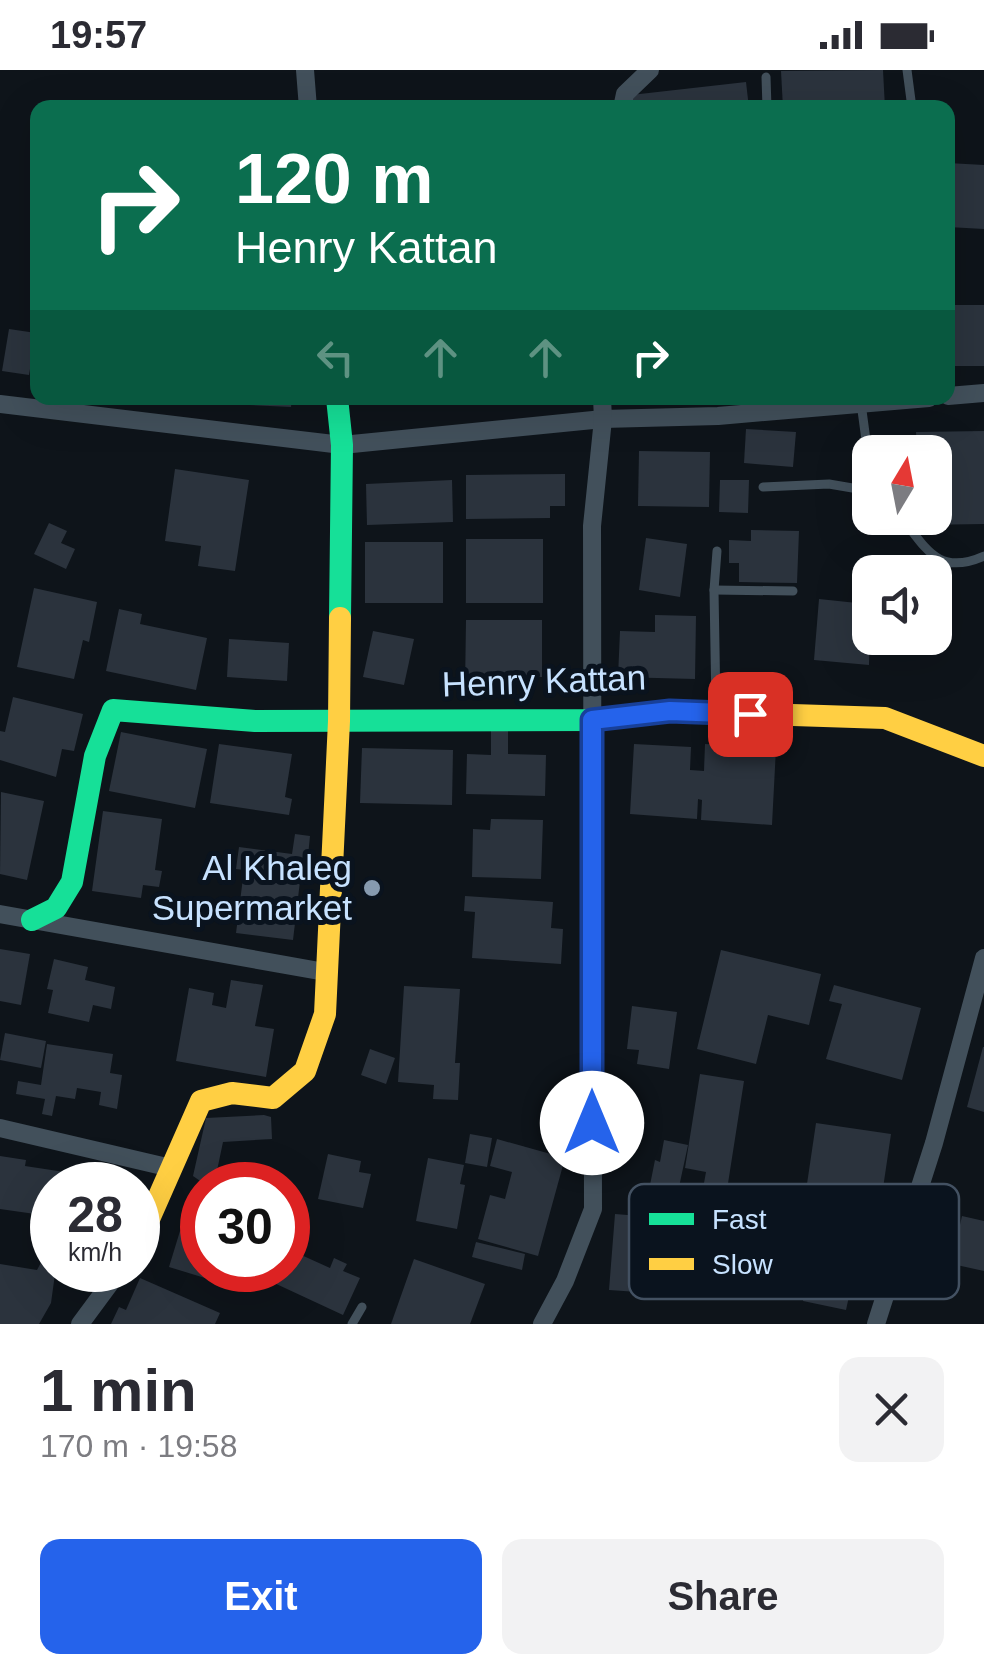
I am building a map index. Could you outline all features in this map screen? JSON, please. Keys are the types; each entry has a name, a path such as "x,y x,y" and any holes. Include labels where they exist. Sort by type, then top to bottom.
{"street":[{"path":"305,70 307,100"},
{"path":"624,100 650,70"},
{"path":"955,395 984,393"},
{"path":"0,404 342,446 603,419 718,416 830,405"},
{"path":"160,1193 202,1101 232,1093 274,1098 306,1071 324,1014 339,721 342,446 339,405"},
{"path":"542,1324 565,1282 593,1208 592,526 602,405"},
{"name":"Henry Kattan","path":"32,920 56,908 72,882 95,756 113,710 255,720 339,721 592,720 670,711 885,718 984,756"},
{"path":"0,914 325,972"},
{"path":"921,1184 984,958"},
{"path":"0,1128 171,1168"},
{"path":"80,1324 104,1292"},
{"path":"876,1324 884,1299"}],"lane":[{"path":"908,70 911,100"},
{"path":"766,77 767,100"},
{"path":"861,405 865,435"},
{"path":"762,487 829,484 852,488"},
{"path":"916,535 933,557 953,565 984,556"},
{"path":"716,712 714,590 718,551"},
{"path":"714,590 794,591"},
{"path":"352,1324 362,1307"}],"building":[{"path":"883,70 885,100 783,100 781,71"},
{"path":"746,82 748,100 631,100 631,95"},
{"path":"955,163 984,165 984,229 955,227"},
{"path":"955,305 984,305 984,366 955,366"},
{"path":"9,329 30,332 29,375 2,371"},
{"path":"746,429 796,432 793,467 744,463"},
{"path":"984,431 984,524 952,524 952,435 916,432"},
{"path":"639,451 710,452 709,507 638,506"},
{"path":"175,469 249,480 235,571 198,566 201,546 165,541"},
{"path":"565,474 565,506 550,506 550,518 466,519 466,475"},
{"path":"452,480 453,522 367,525 366,484"},
{"path":"720,480 749,480 748,513 719,512"},
{"path":"49,523 67,531 61,543 75,549 66,569 34,554"},
{"path":"751,530 799,531 797,583 739,582 739,563 729,563 729,540 751,541"},
{"path":"646,538 687,544 680,597 639,590"},
{"path":"466,539 543,539 543,603 466,603"},
{"path":"365,542 443,542 443,603 365,603"},
{"path":"34,588 97,602 89,642 83,640 74,679 17,667"},
{"path":"819,599 852,602 852,655 869,655 869,665 814,660"},
{"path":"119,609 142,614 140,624 207,638 196,690 106,671"},
{"path":"655,615 696,616 695,679 618,677 620,631 655,632"},
{"path":"466,620 542,620 542,677 504,677 503,688 465,688"},
{"path":"373,631 414,639 404,685 363,677"},
{"path":"229,639 289,643 287,681 227,677"},
{"path":"13,697 83,714 74,751 62,749 56,777 0,760 0,731 5,732"},
{"path":"491,730 508,730 508,754 546,755 545,796 466,794 467,754 491,755"},
{"path":"121,732 207,749 195,808 109,791"},
{"path":"219,744 292,754 285,797 292,799 289,815 210,803"},
{"path":"634,744 691,747 690,770 704,771 705,744 776,748 772,825 701,820 702,800 698,799 697,819 630,814"},
{"path":"362,748 453,750 452,805 360,803"},
{"path":"1,792 44,801 27,880 0,874"},
{"path":"103,811 162,819 155,870 162,871 159,887 143,885 141,898 92,891"},
{"path":"491,819 543,820 541,879 472,877 473,829 490,830"},
{"path":"295,834 310,836 308,856 303,856 293,940 236,933 244,870 236,869 239,847 292,854"},
{"path":"465,896 553,902 551,928 563,929 561,964 472,958 475,912 464,911"},
{"path":"0,949 30,954 21,1005 0,1001"},
{"path":"721,950 821,974 809,1025 768,1015 756,1064 697,1049"},
{"path":"54,959 88,967 85,980 115,987 111,1009 93,1005 89,1022 48,1013 53,990 47,989"},
{"path":"231,980 263,985 255,1026 274,1029 266,1077 176,1061 189,988 214,993 212,1005 226,1008"},
{"path":"834,985 921,1008 902,1080 826,1059 842,1004 829,1001"},
{"path":"404,986 460,989 455,1063 460,1063 458,1100 433,1099 434,1085 398,1082"},
{"path":"632,1006 677,1012 669,1069 637,1064 639,1050 627,1049"},
{"path":"5,1033 46,1041 41,1068 0,1060"},
{"path":"47,1044 113,1054 110,1073 122,1075 117,1109 99,1105 101,1092 77,1088 75,1099 56,1096 52,1116 42,1114 45,1099 16,1094 18,1081 41,1085"},
{"path":"984,1047 984,1112 967,1107"},
{"path":"370,1049 395,1058 386,1084 361,1075"},
{"path":"700,1074 744,1081 728,1184 704,1184 706,1172 685,1168"},
{"path":"271,1117 272,1139 223,1142 219,1162 196,1162 206,1118"},
{"path":"816,1123 891,1134 884,1184 807,1184"},
{"path":"470,1134 492,1138 487,1167 465,1163"},
{"path":"497,1139 565,1158 538,1256 478,1239 490,1195 505,1199 512,1172 490,1166"},
{"path":"664,1140 688,1145 680,1184 650,1184 655,1160 660,1162"},
{"path":"328,1154 361,1161 359,1172 371,1174 363,1208 318,1199"},
{"path":"0,1156 26,1160 25,1166 30,1167 30,1213 0,1209"},
{"path":"428,1158 464,1165 460,1184 465,1185 457,1229 416,1221"},
{"path":"615,1214 629,1215 629,1291 609,1290"},
{"path":"962,1216 984,1221 984,1271 959,1266"},
{"path":"180,1231 180,1270 169,1267"},
{"path":"476,1242 525,1254 522,1270 472,1257"},
{"path":"334,1258 347,1264 343,1271 360,1278 343,1315 294,1292 310,1292 310,1259 330,1268"},
{"path":"414,1259 485,1284 470,1324 391,1324"},
{"path":"0,1264 30,1269 30,1292 53,1292 39,1324 0,1324"},
{"path":"160,1287 220,1313 215,1324 111,1324 119,1307 126,1310 134,1292 160,1292"},
{"path":"803,1299 848,1299 846,1310"}],"traffic: fast":[{"path":"338,405 342,445 340,618"},
{"path":"32,920 56,908 72,882 95,756 113,710 255,721 593,720 633,715"}],"traffic: slow":[{"path":"160,1194 201,1101 232,1093 273,1098 305,1071 325,1014 340,618"},
{"path":"633,715 669,711 885,718 984,756"}],"place":[{"name":"Al Khaleg Supermarket","path":"372,888"}],"route":[{"path":"592,1123 592,720 670,711 750,714"}]}
